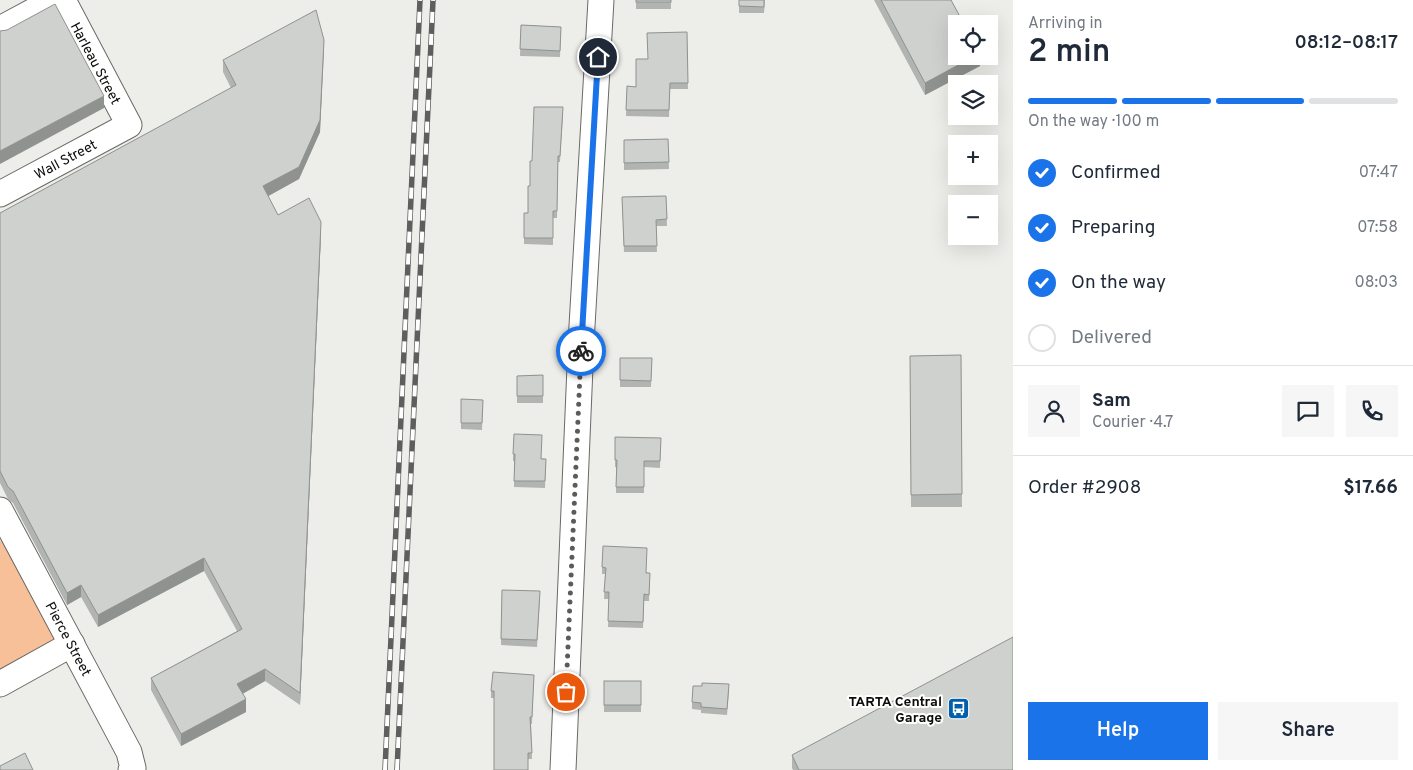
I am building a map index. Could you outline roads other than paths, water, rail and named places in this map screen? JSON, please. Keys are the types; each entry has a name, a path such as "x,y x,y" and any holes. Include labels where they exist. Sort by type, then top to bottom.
{"street":[{"path":"0,29 54,0"},
{"name":"Harleau Street","path":"63,0 129,125"},
{"path":"563,770 582,343 601,0"},
{"name":"Wall Street","path":"0,194 129,125"},
{"name":"Pierce Street","path":"1,516 129,752 132,770"},
{"path":"0,684 72,644"}],"railway":[{"path":"385,770 420,0"},
{"path":"397,770 433,0"}],"place":[{"name":"TARTA Central Garage","path":"958,709"}]}
